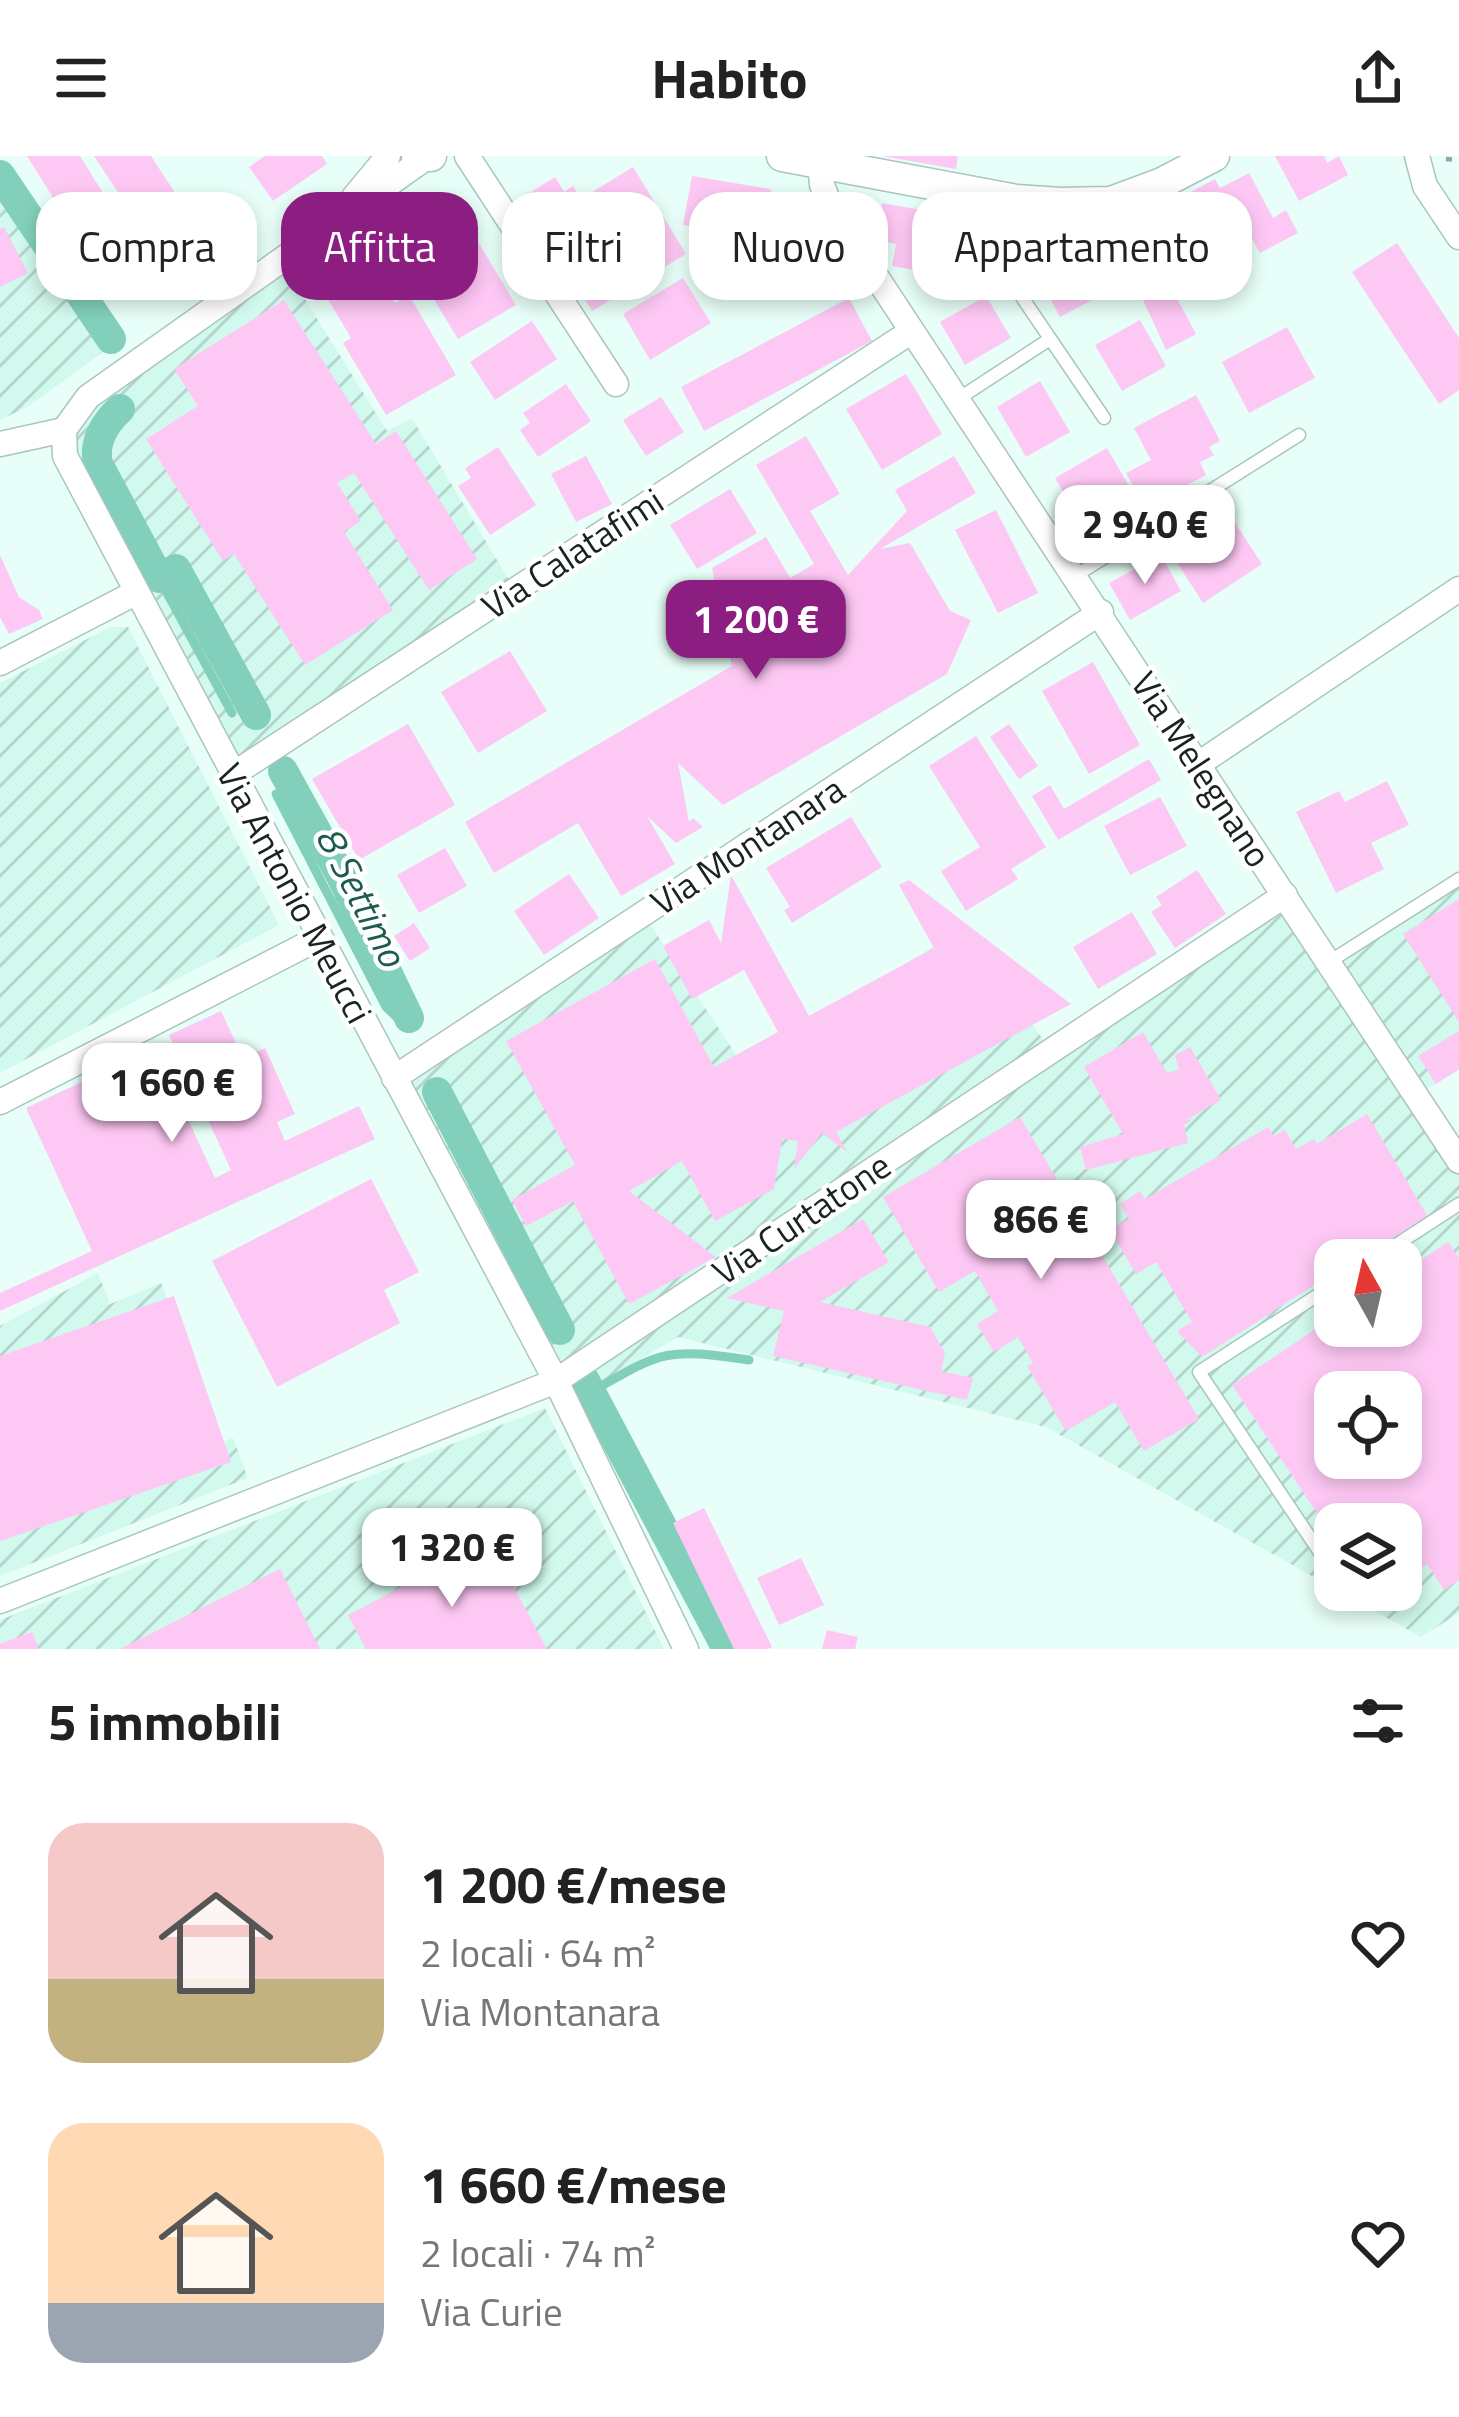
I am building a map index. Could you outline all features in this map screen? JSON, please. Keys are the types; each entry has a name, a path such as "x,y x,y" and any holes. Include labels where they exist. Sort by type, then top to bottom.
{"street":[{"path":"357,192 388,156"},
{"path":"418,156 429,156"},
{"path":"378,192 429,156"},
{"path":"467,156 616,384"},
{"path":"782,156 1016,200 1060,203 1111,202 1214,156"},
{"path":"1418,156 1425,186 1459,237"},
{"name":"Via Melegnano","path":"820,163 831,208 1459,1161"},
{"path":"0,444 64,430 88,397 281,260"},
{"name":"Via Calatafimi","path":"232,775 911,331"},
{"name":"Via Antonio Meucci","path":"64,430 64,456 70,469 556,1381 686,1649"},
{"path":"1197,765 1459,589"},
{"path":"0,663 135,593"},
{"name":"Via Montanara","path":"394,1078 1101,612"},
{"name":"Via Curtatone","path":"0,1601 556,1381 1285,895"},
{"path":"0,1102 319,938"}],"lane":[{"path":"1024,300 1104,418"},
{"path":"958,399 1050,339"},
{"path":"1075,576 1299,435"},
{"path":"1329,962 1459,879"},
{"path":"1405,1239 1459,1204"},
{"path":"1314,1298 1199,1372 1314,1544"}],"shaded area":[{"path":"0,184 36,240 36,300 75,300 107,349 29,406 0,420"},
{"path":"281,270 281,300 306,300 387,431 412,418 509,580 234,765 82,476 71,433 84,411 239,300 257,300 257,287"},
{"path":"111,627 128,627 279,925 0,1073 0,683"},
{"path":"1459,882 1459,1069 1424,1091 1459,1149 1459,1613 1421,1637 1375,1611 1422,1611 1422,1503 1314,1503 1314,1577 1046,1427 678,1337 574,1398 406,1083 650,924 746,1070 964,926 1053,1054 1286,905 1327,968"},
{"path":"98,1273 110,1304 161,1283 223,1442 233,1438 248,1478 0,1576 0,1326"},
{"path":"545,1408 664,1649 0,1649 0,1620"}],"building":[{"path":"27,156 80,156 102,192 50,192"},
{"path":"94,156 151,156 174,192 118,192"},
{"path":"265,156 322,156 327,164 273,201 249,167"},
{"path":"882,156 958,156 956,169"},
{"path":"1275,156 1324,156 1327,163 1339,156 1348,175 1299,201"},
{"path":"633,167 648,192 592,192"},
{"path":"1249,173 1273,218 1286,210 1298,233 1260,253 1252,239 1252,192 1191,192 1215,179 1220,188"},
{"path":"692,176 772,192 689,192"},
{"path":"555,177 564,192 531,192"},
{"path":"689,192 689,226 683,225"},
{"path":"888,204 912,208 912,269 892,266 896,244 888,242"},
{"path":"665,220 686,254 665,267"},
{"path":"4,227 28,273 0,287 0,229"},
{"path":"478,242 502,282 502,300 513,300 516,305 458,339 434,300 478,300"},
{"path":"1397,243 1459,338 1459,390 1439,404 1352,272"},
{"path":"683,278 689,300 697,300 711,323 650,360 623,314 646,300 665,300 665,289"},
{"path":"284,300 376,444 396,431 477,559 429,590 354,473 337,483 361,521 344,532 393,610 305,665 234,554 223,561 146,439 198,406 174,369"},
{"path":"329,300 412,300 456,375 386,415 343,343 351,338"},
{"path":"585,300 610,300 592,311"},
{"path":"845,300 850,300 872,341 704,431 681,387"},
{"path":"979,300 988,300 1011,338 965,365 940,322"},
{"path":"1051,300 1092,300 1060,317"},
{"path":"1143,300 1178,300 1196,334 1166,350"},
{"path":"1140,320 1166,366 1122,391 1095,345"},
{"path":"532,321 557,359 495,400 470,362"},
{"path":"1287,327 1315,378 1249,413 1222,362"},
{"path":"906,374 942,434 882,470 846,409"},
{"path":"1040,381 1070,432 1026,457 997,407"},
{"path":"566,384 591,421 538,457 520,430 530,423 523,413"},
{"path":"1196,395 1220,441 1209,447 1214,455 1200,462 1206,475 1145,507 1126,473 1151,460 1134,428"},
{"path":"661,397 684,432 646,456 623,420"},
{"path":"806,436 840,494 810,511 848,575 907,511 895,490 954,456 976,493 880,549 910,543 950,611 971,620 947,674 723,805 678,763 689,822 693,818 703,827 676,843 647,816 675,864 621,896 578,823 494,873 465,822 732,666 712,568 766,537 790,578 814,564 756,465"},
{"path":"498,447 536,505 490,535 458,486 471,478 465,468"},
{"path":"1107,448 1144,512 1092,541 1055,478"},
{"path":"586,456 612,504 576,522 551,474"},
{"path":"730,489 757,533 697,569 670,525"},
{"path":"996,510 1038,593 998,613 955,530"},
{"path":"1235,523 1262,564 1203,603 1176,561"},
{"path":"0,555 19,597 39,610 43,619 9,634 0,617"},
{"path":"1161,555 1181,591 1130,620 1109,583"},
{"path":"510,651 547,711 478,753 441,692"},
{"path":"1093,662 1140,745 1089,774 1042,691"},
{"path":"408,724 455,805 359,860 312,779"},
{"path":"1009,724 1038,766 1019,779 990,737"},
{"path":"976,736 1046,847 1011,869 1018,879 966,911 941,871 980,847 929,766"},
{"path":"1149,759 1161,780 1058,840 1032,796 1050,785 1064,809"},
{"path":"1387,781 1409,825 1371,843 1384,869 1336,893 1296,812 1339,791 1345,802"},
{"path":"1160,797 1187,846 1130,875 1104,826"},
{"path":"851,817 882,867 792,923 784,910 790,907 766,868"},
{"path":"445,848 467,886 419,913 397,875"},
{"path":"1197,870 1226,914 1175,948 1151,912 1162,905 1156,897"},
{"path":"569,874 599,918 544,955 514,911"},
{"path":"731,875 809,1016 934,948 899,885 909,880 1071,1004 836,1132 847,1152 822,1133 794,1169 798,1141 782,1139 774,1189 715,1221 682,1161 629,1191 716,1257 629,1304 573,1201 526,1226 512,1200 575,1165 506,1041 655,959 714,1067 778,1032 744,970 692,999 663,946 709,920 721,943"},
{"path":"1459,899 1459,1022 1403,934"},
{"path":"1132,912 1157,954 1098,989 1073,947"},
{"path":"414,923 430,948 410,961 394,936"},
{"path":"221,1011 243,1058 265,1048 295,1114 277,1122 285,1141 359,1106 375,1139 0,1311 0,1293 92,1251 26,1108 155,1048 215,1178 231,1170 169,1035"},
{"path":"1459,1031 1459,1069 1436,1084 1418,1056"},
{"path":"1143,1032 1167,1073 1179,1070 1175,1055 1190,1047 1221,1100 1186,1120 1193,1119 1184,1125 1188,1143 1086,1170 1080,1147 1123,1134 1084,1067"},
{"path":"1367,1114 1428,1217 1391,1239 1314,1239 1314,1285 1202,1357 1177,1331 1192,1322 1156,1262 1136,1274 1110,1230 1129,1219 1120,1204 1140,1191 1145,1199 1268,1127 1274,1136 1285,1130 1296,1149 1314,1139 1317,1144"},
{"path":"1020,1117 1199,1419 1144,1451 1115,1402 1066,1431 1027,1366 1033,1363 1018,1337 994,1352 977,1324 998,1311 975,1271 939,1292 883,1197"},
{"path":"371,1179 419,1272 384,1290 400,1323 277,1387 212,1261"},
{"path":"863,1219 889,1262 820,1302 930,1327 945,1353 941,1371 973,1378 967,1400 773,1356 784,1311 727,1298"},
{"path":"1448,1242 1459,1258 1459,1580 1444,1590 1427,1564 1422,1567 1422,1503 1314,1503 1314,1508 1232,1385 1314,1330 1314,1347 1422,1347 1422,1259"},
{"path":"174,1296 231,1462 0,1541 0,1356"},
{"path":"704,1508 772,1647 768,1649 734,1649 673,1523"},
{"path":"489,1541 547,1649 366,1649 348,1615"},
{"path":"801,1558 824,1605 779,1625 757,1578"},
{"path":"280,1569 320,1649 120,1649"},
{"path":"827,1630 858,1637 855,1649 822,1649"},
{"path":"32,1632 39,1649 0,1649 0,1644"}],"waterway":[{"path":"0,175 111,339"},
{"name":"8 Settimo","path":"120,409 102,433 98,464 159,578 176,569 256,715"},
{"name":"8 Settimo","path":"159,578 232,713"},
{"path":"283,771 341,876 409,1018"},
{"name":"8 Settimo","path":"276,794 386,1007 401,1021"},
{"path":"437,1092 560,1330"},
{"path":"591,1392 666,1356 749,1360"},
{"path":"585,1381 727,1649"}]}
